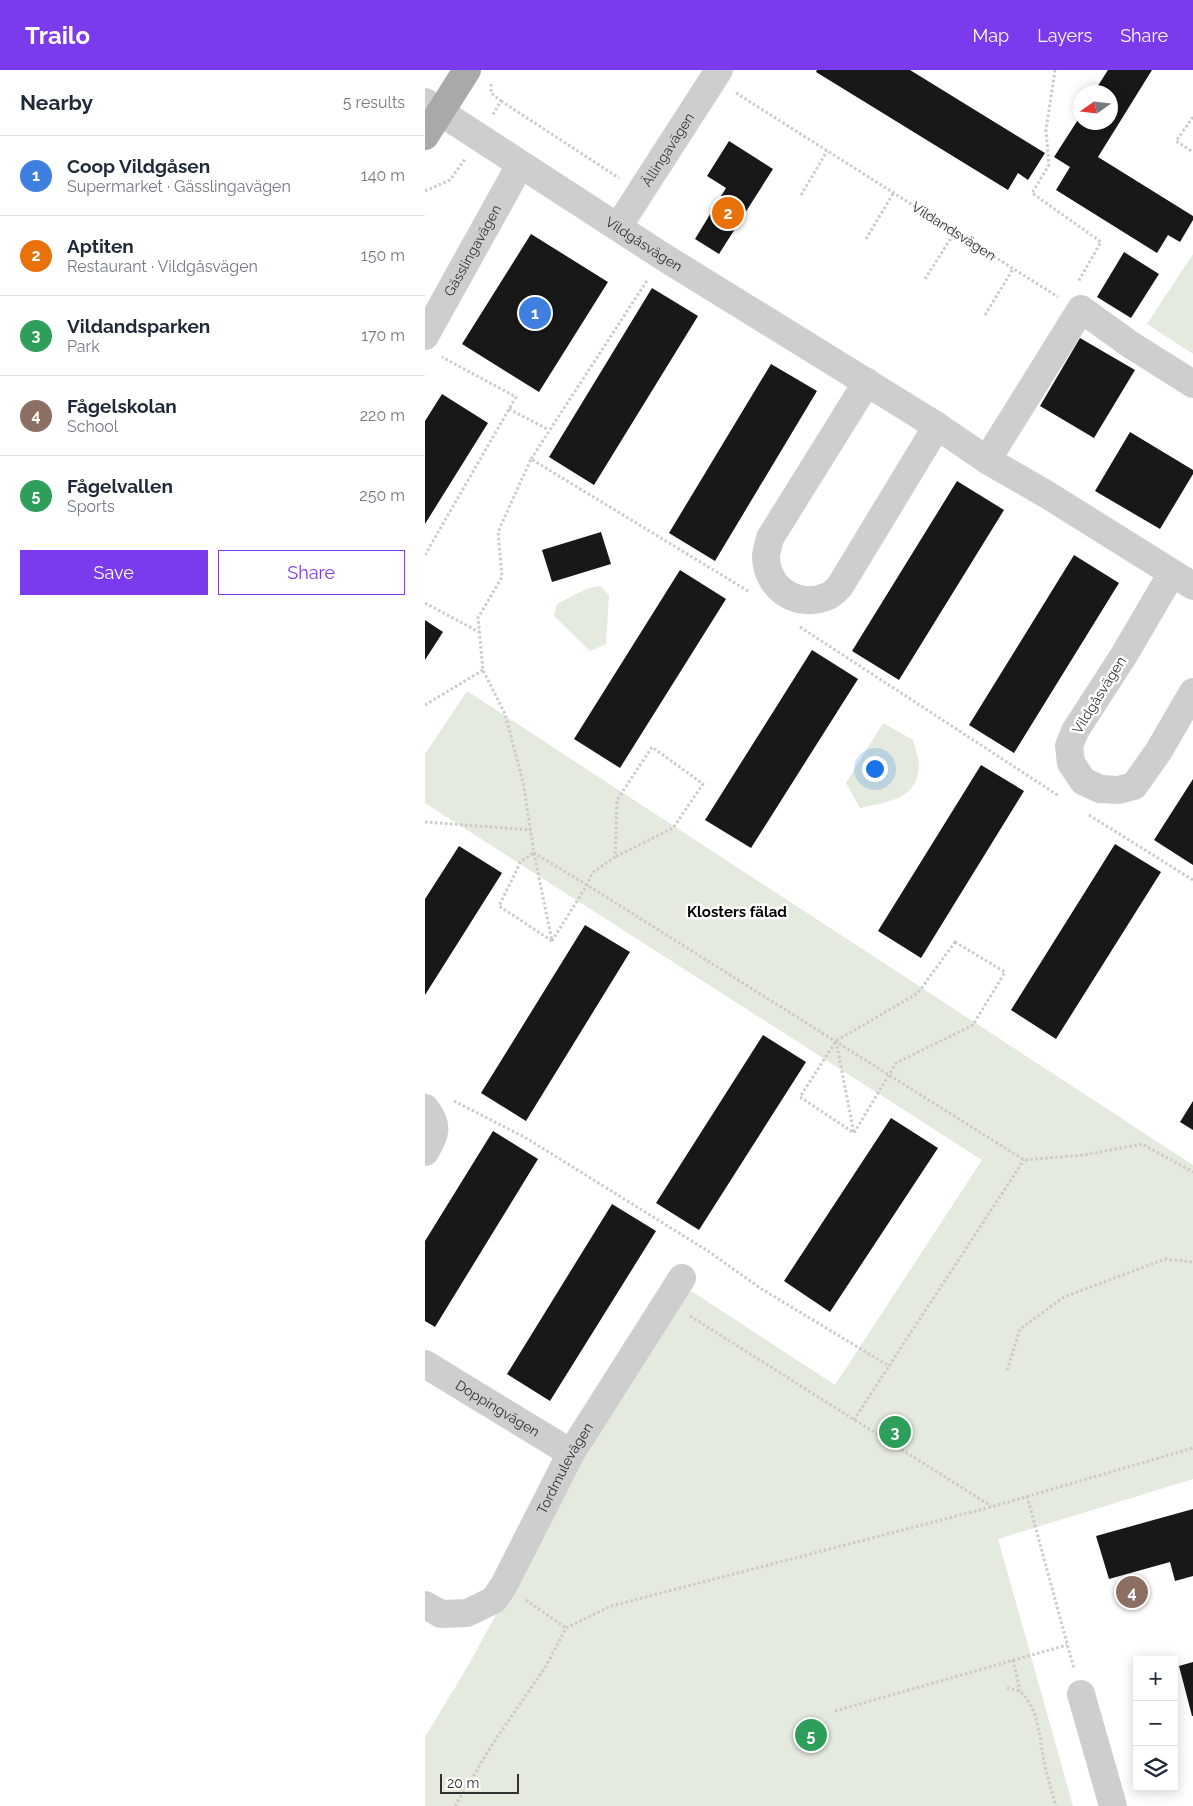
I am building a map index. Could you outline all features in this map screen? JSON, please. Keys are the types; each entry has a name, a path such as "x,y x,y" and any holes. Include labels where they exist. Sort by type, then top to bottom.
{"main road":[{"path":"425,136 433,107 467,70"}],"street":[{"name":"Ällingavägen","path":"618,227 716,74"},
{"name":"Vildgåsvägen","path":"433,107 662,256 867,382 987,460 1046,494 1183,579 1124,655 1075,731 1069,746 1071,762 1083,781 1100,789 1118,790 1133,786 1158,752 1193,692"},
{"name":"Gässlingavägen","path":"429,344 520,165"},
{"path":"987,460 1074,305 1131,345 1193,384"},
{"path":"867,382 770,538 766,556 768,572 779,590 797,598 815,600 830,596 840,586 937,426"},
{"path":"425,1108 434,1120 435,1132 425,1152"},
{"name":"Tordmulevägen","path":"425,1605 441,1614 467,1614 494,1600 504,1585 571,1453 682,1278"},
{"name":"Doppingvägen","path":"425,1364 571,1453"},
{"path":"1081,1694 1113,1806"}],"path":[{"path":"1055,70 1046,130 1049,165 1032,193 1101,242 1074,305"},
{"name":"Vildandsvägen","path":"716,74 827,151 1013,269 1074,305"},
{"path":"501,102 617,178 623,178"},
{"path":"1193,117 1176,140 1193,152"},
{"path":"801,195 827,151"},
{"path":"866,239 894,192"},
{"path":"925,279 955,232"},
{"path":"552,941 534,853 523,782 505,714 483,670 478,618 502,577 498,532 531,459 662,256"},
{"path":"985,315 1013,269"},
{"path":"425,555 516,397 429,344"},
{"path":"509,409 549,430"},
{"path":"531,459 753,595"},
{"path":"425,603 479,632"},
{"path":"799,627 1063,799"},
{"path":"425,704 483,670"},
{"path":"552,941 587,885 592,873 615,857 673,828 703,784 652,747 617,800 615,857"},
{"path":"1086,813 1193,880"},
{"path":"425,822 531,830"},
{"path":"534,853 1023,1160 1085,1155 1143,1144 1193,1172"},
{"path":"534,853 521,861 499,906 552,941"},
{"path":"955,942 1005,972 973,1024 896,1063 854,1134 800,1097 836,1041 918,992 955,942"},
{"path":"836,1041 854,1134"},
{"path":"452,1100 526,1138 708,1251 761,1288 889,1366"},
{"path":"854,1420 1023,1160"},
{"path":"1007,1370 1020,1329 1064,1297 1165,1259 1193,1262"},
{"path":"667,1301 991,1507"},
{"path":"455,1806 492,1745 546,1666 566,1628 611,1606 991,1507 1193,1448"},
{"path":"1027,1496 1081,1694"},
{"path":"504,1585 566,1628"},
{"path":"835,1712 1067,1645"},
{"path":"1013,1660 1020,1691 1033,1706 1039,1725 1048,1781 1056,1806"},
{"path":"1007,1688 1020,1691"}],"shaded area":[{"path":"1193,254 1193,354 1147,324"},
{"path":"600,586 609,595 606,644 590,651 554,616 557,604 588,588"},
{"path":"467,691 1193,1165 1193,1479 998,1539 1073,1806 425,1806 425,1737 468,1666 622,1383 685,1287 835,1385 982,1160 425,803 425,754"},
{"path":"883,723 913,740 919,764 917,778 913,786 899,798 860,808 846,783"}],"building":[{"path":"817,70 910,70 1045,153 1028,180 1018,173 1008,190 816,72"},
{"path":"1108,70 1152,70 1118,125 1118,85 1098,85"},
{"path":"1073,127 1073,130 1115,130 1098,157 1193,216 1193,220 1180,242 1168,235 1157,253 1056,190 1070,167 1054,157"},
{"path":"729,141 773,169 719,254 695,239 726,188 707,176"},
{"path":"531,234 608,282 539,392 462,344"},
{"path":"1124,252 1159,274 1131,318 1097,297"},
{"path":"652,288 698,316 594,485 549,457"},
{"path":"1080,338 1135,370 1094,438 1040,406"},
{"path":"771,364 817,391 715,561 669,533"},
{"path":"442,394 488,423 425,524 425,421"},
{"path":"1130,432 1193,470 1193,474 1160,529 1095,491"},
{"path":"957,481 1004,510 899,680 852,651"},
{"path":"601,532 611,564 552,582 542,550"},
{"path":"1074,555 1119,583 1014,753 969,725"},
{"path":"680,570 726,599 620,768 574,739"},
{"path":"425,620 443,632 425,660"},
{"path":"812,650 858,679 751,848 705,820"},
{"path":"981,765 1024,791 921,958 878,931"},
{"path":"1193,779 1193,865 1154,840"},
{"path":"1115,844 1161,872 1056,1039 1011,1010"},
{"path":"459,846 502,873 425,995 425,899"},
{"path":"585,925 630,952 526,1121 481,1093"},
{"path":"763,1035 806,1062 699,1230 656,1203"},
{"path":"1193,1101 1193,1130 1180,1122"},
{"path":"891,1118 938,1148 830,1312 784,1281"},
{"path":"493,1131 538,1159 435,1327 425,1321 425,1241"},
{"path":"612,1204 656,1231 550,1401 507,1374"},
{"path":"1193,1509 1193,1576 1175,1581 1170,1562 1109,1579 1096,1536"},
{"path":"1193,1662 1193,1716 1192,1716 1179,1666"}],"place":[{"name":"Aptiten","path":"728,213"},
{"name":"Coop Vildgåsen","path":"535,313"},
{"name":"Vildandsparken","path":"895,1432"},
{"name":"Fågelskolan","path":"1132,1592"},
{"name":"Fågelvallen","path":"811,1735"}],"district":[{"name":"Klosters fälad","path":"737,912"}]}
